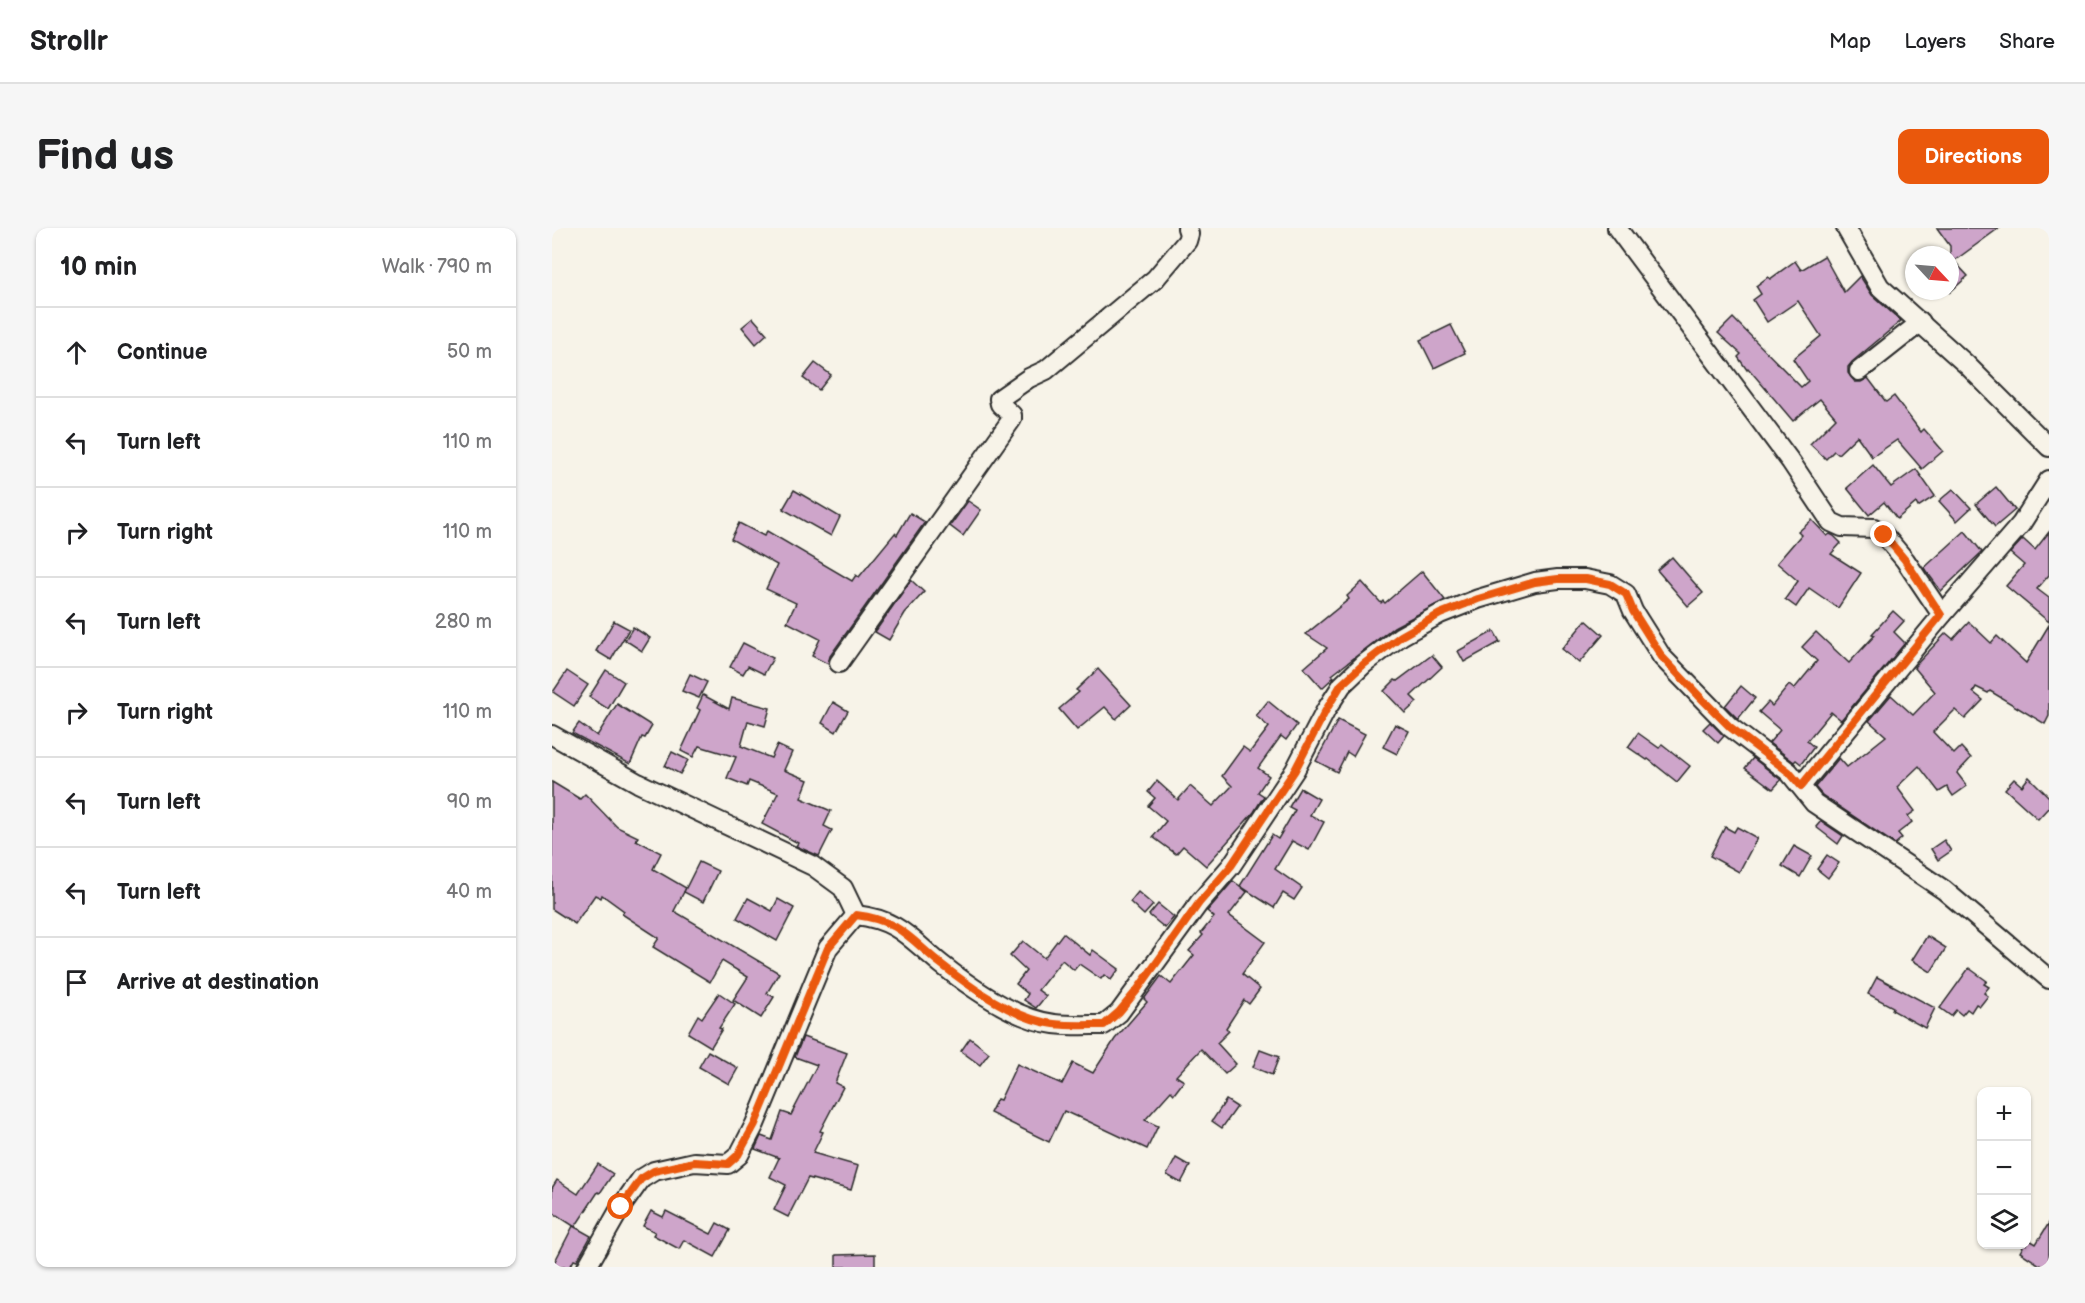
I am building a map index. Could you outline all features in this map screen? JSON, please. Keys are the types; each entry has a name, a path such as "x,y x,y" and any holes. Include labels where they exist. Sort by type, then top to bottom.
{"street":[{"path":"839,663 1012,419 1012,415 1000,404 999,399 1046,370 1155,279 1187,241 1189,234 1187,228"},
{"path":"1617,228 1791,462 1827,517 1836,526 1874,528 1884,535 1905,560 1941,615"},
{"path":"1846,228 1880,287 1967,365 2049,447"},
{"path":"1859,370 1921,322"},
{"path":"1801,786 1941,615 2020,524 2049,480"},
{"path":"856,915 878,917 903,930 943,965 1016,1013 1052,1024 1104,1025 1126,1005 1199,903 1231,866 1295,770 1341,685 1401,636 1440,614 1478,599 1535,582 1586,579 1610,584 1626,594 1633,611 1662,657 1730,727 1789,772 1814,803 1944,890 2049,979"},
{"path":"552,735 638,783 813,866 843,888 856,915"},
{"path":"587,1267 621,1207 641,1179 654,1171 694,1162 728,1164 738,1155 755,1124 828,948 856,915"}],"building":[{"path":"1937,228 1999,228 1959,257 1959,246 1950,246"},
{"path":"1824,256 1844,292 1860,276 1872,295 1901,321 1852,362 1848,367 1848,373 1855,382 1868,378 1886,402 1894,396 1921,432 1924,429 1943,451 1922,469 1897,440 1872,457 1857,436 1838,454 1834,451 1826,459 1810,444 1836,418 1820,399 1793,421 1748,368 1747,370 1738,357 1741,354 1718,333 1733,318 1801,387 1808,381 1793,359 1821,336 1798,301 1767,322 1753,300 1761,294 1756,286 1768,277 1770,279 1795,261 1801,270"},
{"path":"1959,266 1968,276 1959,284"},
{"path":"753,318 767,334 756,344 742,327"},
{"path":"1451,325 1465,353 1434,368 1420,340"},
{"path":"815,363 831,375 819,390 803,378"},
{"path":"1873,465 1891,487 1916,469 1935,496 1918,507 1916,503 1897,519 1884,502 1869,515 1847,488"},
{"path":"1996,487 2015,510 1995,527 1976,504"},
{"path":"1953,489 1971,508 1957,521 1939,501"},
{"path":"794,490 840,517 831,536 783,509"},
{"path":"968,501 981,510 963,536 950,526"},
{"path":"910,513 925,522 830,656 828,664 812,656 820,639 787,622 796,603 766,589 777,565 731,539 739,523 764,536 767,531 852,581 856,575 859,577 895,533 897,535"},
{"path":"1812,520 1827,536 1830,534 1834,536 1841,543 1831,554 1861,573 1838,608 1809,588 1796,607 1785,599 1798,581 1777,563 1801,535 1798,532"},
{"path":"1965,531 1982,552 1941,591 1924,568"},
{"path":"2049,532 2049,575 2037,589 2049,598 2049,622 2006,586 2024,565 2010,553 2023,539 2035,550"},
{"path":"1672,557 1703,593 1688,606 1657,570"},
{"path":"1422,571 1445,600 1394,627 1332,675 1334,677 1322,688 1304,668 1327,648 1306,634 1349,599 1347,596 1362,582 1381,603 1383,601 1385,603"},
{"path":"911,580 924,592 905,613 889,640 875,632"},
{"path":"1893,611 1904,621 1894,632 1905,643 1841,720 1831,712 1807,741 1814,747 1801,764 1796,760 1794,762 1769,743 1780,730 1759,712 1768,702 1772,706 1789,685 1794,689 1817,661 1802,647 1816,632 1849,663"},
{"path":"1586,620 1603,635 1579,663 1562,649"},
{"path":"614,621 629,629 611,660 596,651"},
{"path":"1969,622 1991,643 1997,636 2026,663 2049,625 2049,716 2045,724 1990,691 1988,693 1976,687 1973,692 1983,700 1965,719 1955,710 1933,732 1954,754 1961,747 1971,758 1957,773 1967,786 1953,796 1947,787 1939,792 1919,766 1897,787 1915,811 1908,816 1912,822 1898,833 1902,838 1895,844 1822,795 1815,787 1839,758 1847,767 1886,736 1869,721 1891,695 1913,715 1935,692 1914,667 1946,633 1953,639"},
{"path":"633,627 650,638 642,651 625,640"},
{"path":"1494,631 1500,642 1464,662 1458,651"},
{"path":"743,643 773,658 764,674 748,666 743,674 730,667"},
{"path":"1432,655 1442,667 1411,696 1417,702 1405,713 1384,691 1395,680 1397,681"},
{"path":"1098,669 1131,705 1116,719 1105,707 1077,730 1059,709 1079,692 1076,690"},
{"path":"606,670 624,682 608,709 589,697"},
{"path":"567,671 588,685 574,706 553,692"},
{"path":"690,674 707,682 699,698 682,691"},
{"path":"1741,686 1755,698 1738,719 1725,706"},
{"path":"703,695 729,709 732,698 770,708 765,726 748,721 741,746 771,758 777,745 792,752 784,770 808,780 801,798 831,811 824,826 832,830 819,856 796,846 798,843 762,824 778,793 749,781 747,786 727,778 736,757 699,746 693,757 681,751 700,710 697,708"},
{"path":"1268,701 1297,725 1286,740 1281,736 1258,768 1269,776 1258,792 1264,796 1254,812 1206,866 1183,846 1176,854 1153,837 1166,821 1148,806 1155,798 1148,792 1157,781 1178,800 1190,786 1213,806 1232,786 1222,776 1243,747 1250,752 1269,727 1256,716"},
{"path":"833,702 848,711 836,732 822,723"},
{"path":"617,704 652,726 645,738 642,737 630,764 572,733 579,723 597,736"},
{"path":"1338,720 1365,734 1353,756 1347,752 1337,772 1316,761"},
{"path":"1710,722 1724,736 1718,743 1703,729"},
{"path":"1395,724 1409,731 1397,754 1383,747"},
{"path":"1638,733 1659,748 1662,744 1690,766 1677,782 1648,759 1628,747"},
{"path":"672,752 688,760 680,774 665,766"},
{"path":"1753,758 1781,780 1773,789 1745,768"},
{"path":"2029,777 2049,797 2049,807 2038,819 2005,789 2014,779 2022,786"},
{"path":"552,782 580,799 585,794 617,827 638,837 636,840 661,853 653,869 686,888 674,911 779,973 767,993 774,997 761,1018 733,1000 748,977 722,961 710,982 653,947 659,938 622,914 624,911 602,895 601,898 595,895 575,924 552,909"},
{"path":"1300,788 1319,799 1310,815 1324,822 1309,850 1292,841 1275,869 1302,888 1294,900 1283,893 1274,908 1240,886 1272,835 1278,839 1295,810 1289,807"},
{"path":"1821,821 1843,836 1838,844 1816,827"},
{"path":"1725,827 1734,832 1737,827 1757,838 1739,872 1710,856"},
{"path":"1944,840 1951,851 1938,860 1931,849"},
{"path":"1794,846 1812,856 1800,877 1782,866"},
{"path":"1827,855 1839,863 1828,878 1817,869"},
{"path":"699,862 718,871 703,902 684,892"},
{"path":"1233,881 1247,892 1229,915 1265,942 1242,974 1260,989 1249,1004 1244,1000 1226,1028 1229,1031 1217,1043 1236,1064 1225,1074 1201,1049 1176,1076 1184,1081 1174,1094 1171,1091 1145,1120 1158,1126 1147,1149 1064,1111 1049,1142 990,1113 997,1099 1000,1100 1017,1064 1062,1084 1073,1063 1093,1073 1115,1039 1147,1002 1144,999 1161,976 1171,984 1194,955 1189,951 1203,935 1201,933 1214,917 1207,911"},
{"path":"1138,892 1153,905 1144,915 1130,902"},
{"path":"748,898 772,911 778,899 794,908 777,941 737,918"},
{"path":"1158,904 1174,917 1165,928 1149,915"},
{"path":"1063,933 1090,955 1093,950 1119,969 1111,980 1104,975 1101,979 1079,964 1074,970 1062,960 1038,990 1046,996 1036,1008 1024,1000 1028,994 1016,984 1026,971 1010,956 1023,941 1044,958"},
{"path":"1927,936 1946,948 1931,972 1912,960"},
{"path":"1969,968 1987,981 1984,984 1989,987 1984,993 1988,996 1980,1006 1976,1004 1971,1012 1967,1009 1962,1015 1956,1010 1951,1016 1940,1008"},
{"path":"1877,977 1935,1008 1925,1028 1868,994"},
{"path":"719,993 735,1004 719,1028 722,1029 711,1047 688,1033 698,1015 702,1018"},
{"path":"803,1037 847,1053 835,1083 843,1087 820,1131 823,1132 813,1153 858,1166 851,1190 808,1178 788,1217 774,1210 786,1185 770,1177 779,1158 755,1149 761,1136 772,1140 782,1112 791,1115 817,1065 795,1057"},
{"path":"970,1038 989,1053 980,1065 961,1051"},
{"path":"1260,1050 1279,1057 1272,1075 1253,1067"},
{"path":"708,1051 738,1068 729,1084 699,1067"},
{"path":"1226,1100 1237,1107 1222,1128 1212,1121"},
{"path":"1176,1158 1190,1166 1181,1183 1167,1175"},
{"path":"598,1164 613,1174 575,1227 552,1212 552,1188 557,1180 578,1194"},
{"path":"651,1211 663,1217 666,1211 711,1234 717,1223 730,1230 715,1257 684,1240 679,1249 653,1235 655,1232 643,1226"},
{"path":"2049,1223 2049,1267 2043,1267 2020,1252 2022,1249 2031,1249 2031,1241 2036,1244"},
{"path":"573,1226 591,1236 577,1261 574,1260 570,1267 552,1267"},
{"path":"875,1254 875,1267 836,1267 836,1255"}],"route":[{"path":"621,1207 641,1179 654,1171 694,1162 728,1164 738,1155 755,1124 789,1046 828,948 856,915 878,917 903,930 943,965 1016,1013 1052,1024 1104,1025 1119,1012 1138,989 1199,903 1231,866 1295,770 1341,685 1401,636 1440,614 1478,599 1535,582 1558,579 1586,579 1610,584 1626,594 1633,611 1662,657 1730,727 1789,772 1801,786 1941,615 1905,560 1884,535"}]}
